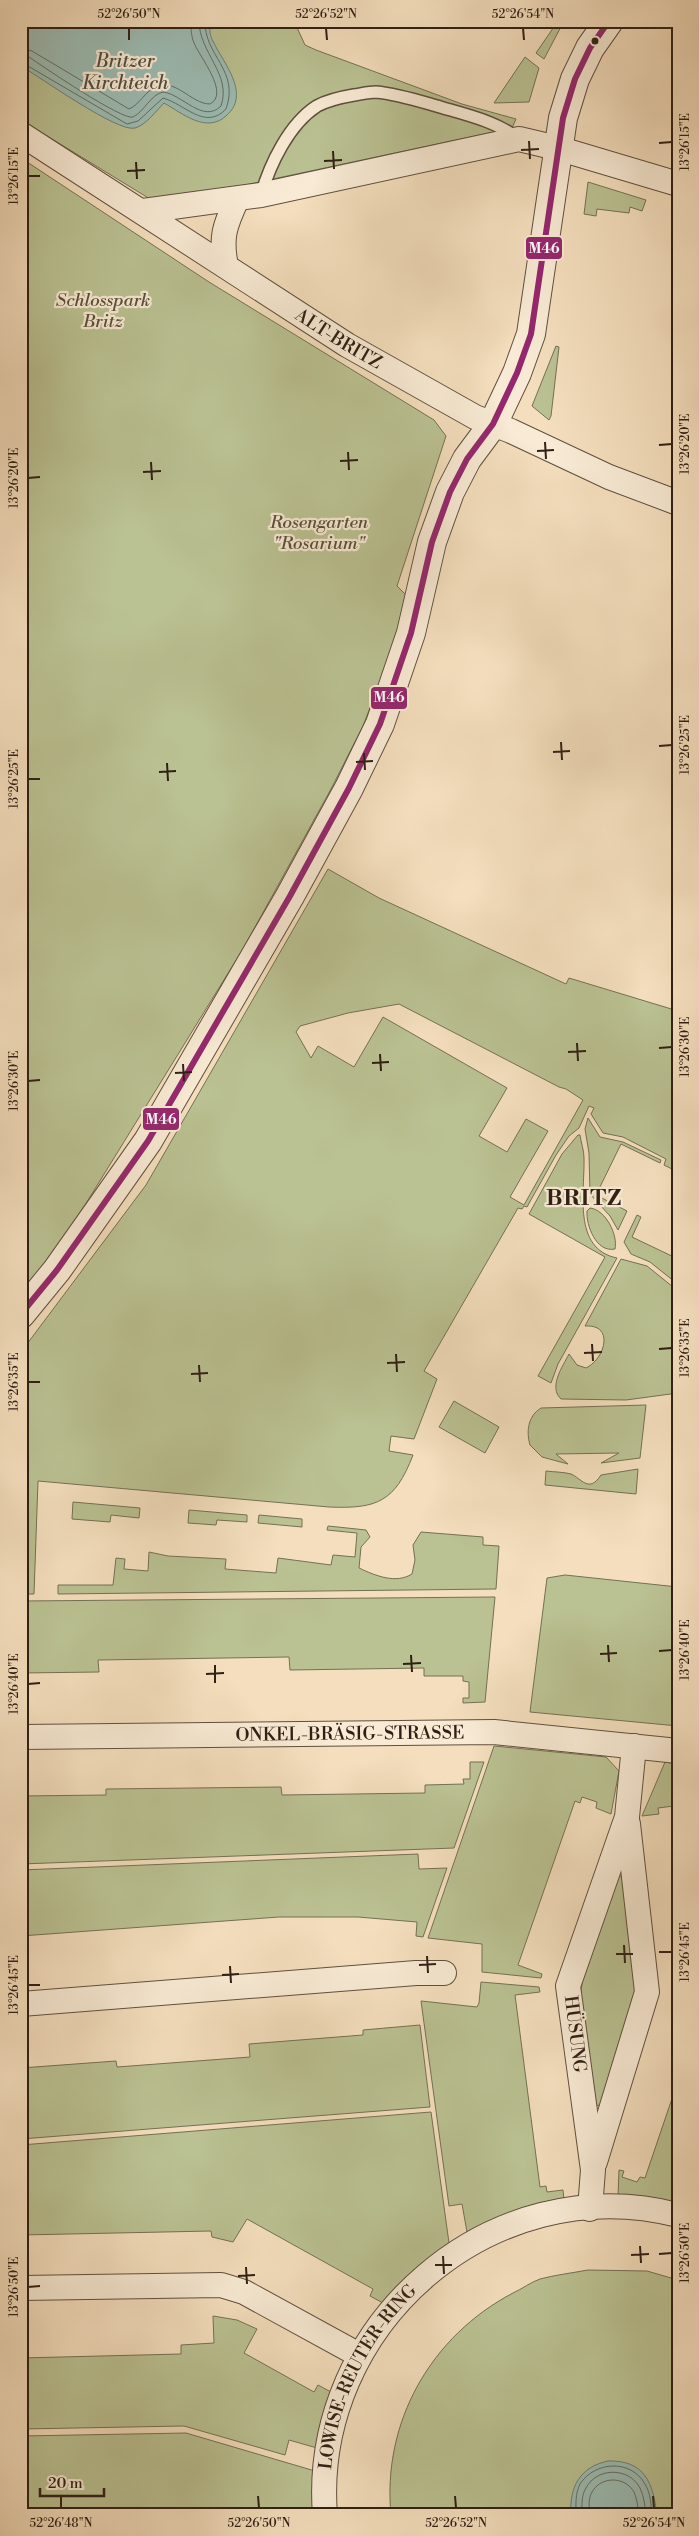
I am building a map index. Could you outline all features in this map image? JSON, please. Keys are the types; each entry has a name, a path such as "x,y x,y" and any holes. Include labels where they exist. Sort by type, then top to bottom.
{"street":[{"path":"21,1314 57,1270 148,1141 290,896 349,788 380,724 411,633 432,542 450,492 467,459 493,424 517,373 530,334 563,118 575,79 590,48 609,21"},
{"name":"ALT-BRITZ","path":"21,134 143,211 347,346 474,417 610,477 678,503"},
{"path":"143,211 261,195 519,139 557,148 678,184"},
{"path":"226,266 222,246 230,214 238,199"},
{"name":"ONKEL-BRÄSIG-STRASSE","path":"21,1737 494,1732 678,1751"},
{"name":"HÜSUNG","path":"593,2170 647,1992 627,1818 634,1746"},
{"name":"HÜSUNG","path":"590,2209 593,2170 568,1986 627,1818"},
{"path":"21,2004 416,1973 444,1973"},
{"name":"LOWISE-REUTER-RING","path":"324,2515 324,2468 328,2445 343,2390 359,2355 376,2328 410,2290 457,2252 479,2240 524,2221 550,2214 590,2209 633,2208 678,2216"},
{"path":"21,2288 221,2285 244,2292 359,2355"}],"lane":[{"path":"261,195 266,178 277,156 294,129 317,107 336,99 375,92 408,98 447,109 508,131 519,139"}],"green space":[{"path":"21,21 294,21 305,45 316,50 462,104 516,119 512,128 245,185 150,199 21,120"},
{"path":"558,21 564,21 544,59 536,53"},
{"path":"525,57 539,68 529,102 494,103"},
{"path":"21,158 209,282 434,420 446,436 397,586 408,597 383,674 363,726 331,789 243,949 56,1252 21,1295"},
{"path":"588,182 646,200 642,211 630,207 629,213 597,209 596,216 584,214"},
{"path":"556,346 559,347 549,420 532,406"},
{"path":"328,869 379,898 566,984 569,978 678,1011 678,1172 664,1165 666,1159 623,1137 603,1133 591,1114 594,1108 589,1106 579,1128 569,1136 556,1155 527,1207 518,1208 424,1371 437,1379 414,1439 391,1436 389,1451 413,1455 406,1471 391,1493 372,1504 329,1507 38,1481 34,1594 21,1594 21,1352 146,1185","holes":["399,1004 566,1089 583,1100 524,1205 510,1197 548,1131 526,1119 507,1152 479,1136 507,1088 383,1017 354,1067 318,1046 311,1058 296,1032 300,1026 348,1013"]},
{"path":"588,1118 600,1137 623,1142 661,1160 660,1163 621,1144 596,1195 627,1211 618,1230 610,1216 590,1194 589,1153 585,1129"},
{"path":"580,1135 584,1155 583,1202 587,1231 593,1243 603,1252 617,1258 558,1364 551,1383 538,1376 605,1257 529,1214 562,1154"},
{"path":"590,1208 601,1213 610,1224 615,1237 615,1249 602,1247 594,1237 587,1217 587,1211"},
{"path":"637,1215 641,1217 632,1237 678,1259 678,1276 675,1282 650,1262 631,1254 624,1242"},
{"path":"621,1259 647,1266 678,1291 678,1393 626,1400 561,1399 557,1394 556,1383 560,1370 569,1354 577,1365 586,1368 593,1364 602,1350 604,1336 600,1330 585,1326"},
{"path":"454,1401 499,1427 485,1453 439,1427"},
{"path":"646,1405 640,1458 601,1463 619,1453 556,1454 568,1464 542,1457 530,1445 529,1424 533,1415 541,1408"},
{"path":"638,1469 636,1494 545,1485 546,1471 571,1474 589,1484 597,1481 601,1475"},
{"path":"73,1502 140,1508 139,1518 111,1515 110,1522 72,1519"},
{"path":"189,1510 247,1515 247,1522 217,1520 216,1525 188,1523"},
{"path":"259,1515 302,1519 302,1527 258,1523"},
{"path":"328,1526 366,1530 370,1537 361,1547 359,1568 372,1574 393,1579 412,1574 415,1560 413,1545 421,1532 483,1537 483,1545 499,1546 496,1589 58,1594 58,1585 113,1585 116,1558 125,1559 124,1569 148,1571 149,1552 168,1556 226,1559 225,1569 276,1573 278,1558 331,1565 333,1555 355,1557 357,1533 327,1530"},
{"path":"565,1575 678,1587 678,1726 530,1712 547,1578"},
{"path":"495,1597 485,1702 463,1703 463,1698 469,1698 469,1682 463,1681 463,1676 424,1676 424,1668 290,1670 289,1657 98,1660 99,1672 21,1673 21,1601"},
{"path":"494,1746 606,1757 619,1771 611,1814 596,1808 597,1802 582,1797 580,1803 575,1801 518,1965 542,1974 541,1978 482,1972 482,1944 428,1938"},
{"path":"470,1762 484,1762 454,1848 21,1864 21,1796 106,1795 106,1789 281,1787 282,1795 425,1793 425,1785 464,1784 463,1779 470,1779"},
{"path":"665,1762 678,1764 678,1811 675,1812 674,1806 658,1808 659,1814 642,1816"},
{"path":"418,1854 419,1869 447,1868 423,1937 416,1936 417,1922 358,1917 279,1917 21,1936 21,1870"},
{"path":"618,1876 624,1876 638,1983 602,2106 595,2105 580,1995 583,1979"},
{"path":"481,1982 539,1987 540,1992 515,1995 540,2187 546,2186 547,2192 563,2190 564,2200 518,2210 467,2232 462,2204 449,2206 421,2001 477,2007"},
{"path":"420,2025 430,2107 21,2139 21,2068 116,2061 117,2067 250,2057 249,2044 363,2035 363,2030"},
{"path":"678,2081 678,2203 618,2196 619,2170 624,2171 622,2177 637,2182 640,2177 645,2178"},
{"path":"431,2112 449,2243 412,2272 383,2303 370,2296 373,2289 247,2219 233,2242 212,2237 211,2231 21,2235 21,2145"},
{"path":"588,2270 647,2271 678,2280 678,2515 391,2515 390,2481 395,2447 404,2415 418,2385 436,2358 458,2333 484,2311 513,2293 540,2279"},
{"path":"213,2316 237,2320 257,2329 244,2353 314,2392 318,2385 331,2392 317,2448 289,2440 285,2455 184,2426 21,2429 21,2358 181,2354 181,2345 214,2343"},
{"path":"186,2433 315,2471 314,2515 21,2515 21,2436"}],"water":[{"name":"Britzer Kirchteich","path":"21,21 210,21 210,33 213,42 231,73 235,85 236,96 234,106 226,116 210,123 194,120 164,103 147,121 135,128 113,122 21,66"},
{"path":"608,2461 621,2462 639,2469 645,2476 653,2493 657,2515 571,2515 572,2496 578,2480 590,2468"}],"transit line":[{"name":"M46","path":"21,1314 57,1270 148,1141 290,896 349,788 380,724 411,633 432,542 450,492 467,459 493,424 517,373 531,334 563,118 575,79 590,48 609,21"}],"district":[{"name":"BRITZ","path":"584,1198"}],"park label":[{"name":"Schlosspark Britz","path":"103,310"},
{"name":"Rosengarten \"Rosarium\"","path":"319,532"}]}
